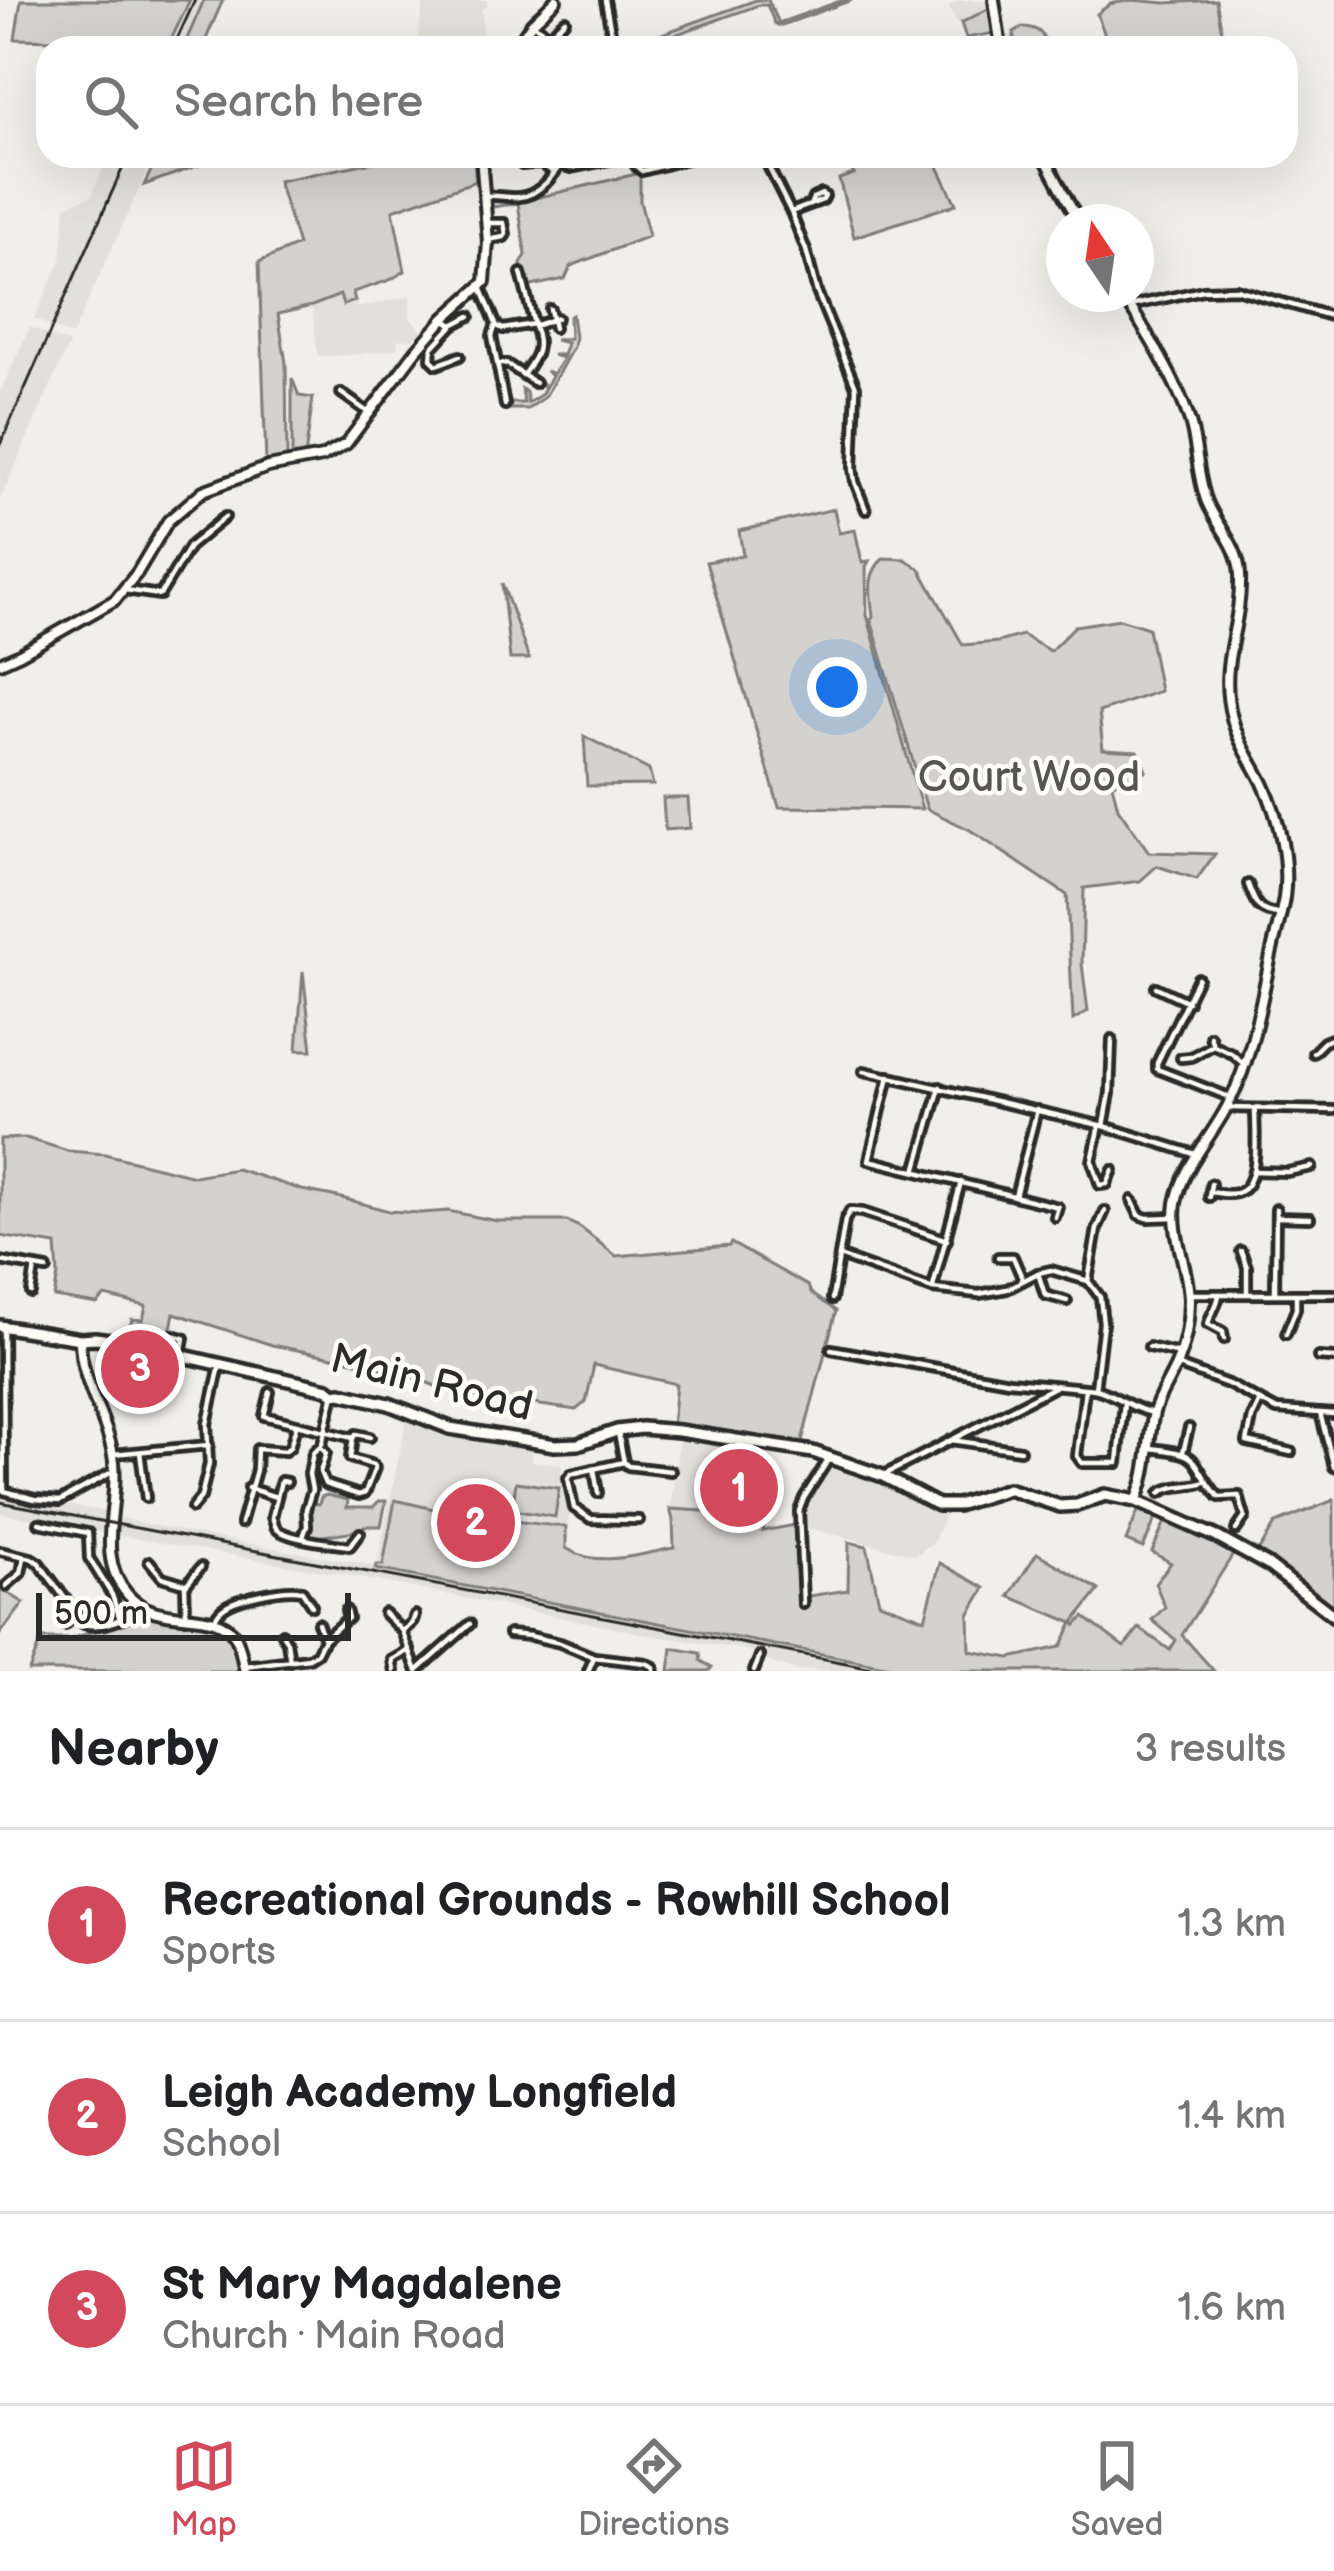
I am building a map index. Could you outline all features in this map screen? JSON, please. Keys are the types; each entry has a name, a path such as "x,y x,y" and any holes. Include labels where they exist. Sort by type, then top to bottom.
{"main road":[{"name":"Main Road","path":"2,1326 118,1341 388,1404 450,1428 555,1445 643,1428 830,1457 948,1506 1008,1489 1060,1506 1105,1495 1136,1501 1268,1564 1334,1616"}],"street":[{"path":"522,36 556,0"},
{"path":"605,0 612,36"},
{"path":"994,0 999,36"},
{"path":"532,22 549,35 565,20"},
{"path":"0,663 115,600 150,553 160,531 193,498 268,466 329,454 351,440 392,381 481,287 487,272 488,240 482,168"},
{"path":"548,168 554,173"},
{"path":"486,197 535,193 558,168"},
{"path":"769,168 791,212 856,387 853,468 866,510"},
{"path":"1050,168 1069,204"},
{"path":"791,212 811,203"},
{"path":"488,224 504,222 506,233 488,240"},
{"path":"521,273 539,349 523,375"},
{"path":"481,287 497,326 503,329 554,319"},
{"path":"1154,301 1203,290 1236,289 1334,317"},
{"path":"550,309 554,328"},
{"path":"1133,312 1180,398 1194,437 1203,491 1237,554 1239,607 1226,692 1240,742 1278,824 1285,871 1281,914 1244,1064 1232,1098 1185,1174 1177,1198 1175,1216 1189,1294 1185,1339 1154,1414 1144,1484 1136,1501"},
{"path":"460,356 437,365 431,349 448,322 470,316"},
{"path":"497,326 492,336 505,405"},
{"path":"499,364 535,382"},
{"path":"341,393 369,413"},
{"path":"124,590 160,595 189,547 225,517"},
{"path":"1247,884 1261,910 1281,914"},
{"path":"1198,978 1157,1069 1232,1098"},
{"path":"1156,987 1188,1002"},
{"path":"1210,1036 1213,1045 1244,1064"},
{"path":"1314,1053 1334,1038"},
{"path":"1112,1040 1110,1093 1092,1161 1100,1184 1107,1184 1113,1170"},
{"path":"1181,1058 1213,1045"},
{"path":"864,1071 1102,1125 1198,1155"},
{"path":"889,1076 869,1160 1058,1208 1055,1217"},
{"path":"916,1171 940,1087"},
{"path":"1227,1108 1334,1110"},
{"path":"1210,1191 1240,1192 1249,1184 1256,1108"},
{"path":"1015,1196 1037,1110"},
{"path":"1253,1171 1312,1167"},
{"path":"932,1289 962,1182"},
{"path":"1135,1203 1139,1214 1147,1218 1175,1216"},
{"path":"832,1299 850,1211 947,1240"},
{"path":"1088,1281 1105,1211"},
{"path":"1276,1293 1276,1213 1310,1218"},
{"path":"1241,1251 1247,1267 1247,1294"},
{"path":"839,1256 932,1289 979,1294 1007,1289 1051,1270 1088,1281 1100,1297 1103,1323 1094,1389"},
{"path":"998,1257 1013,1256 1024,1280"},
{"path":"0,1261 47,1269"},
{"path":"32,1293 35,1267"},
{"path":"1038,1273 1045,1294 1067,1301"},
{"path":"1189,1294 1334,1294"},
{"path":"1219,1294 1208,1324 1223,1331 1224,1339"},
{"path":"1286,1334 1297,1294"},
{"path":"2,1326 3,1490 35,1499 64,1499 115,1472"},
{"path":"172,1335 184,1338 181,1355"},
{"path":"80,1339 87,1382 113,1454 110,1560 123,1590 152,1613 226,1625 245,1669 309,1658 348,1618 346,1610"},
{"path":"118,1341 121,1383 129,1395 145,1399"},
{"path":"1149,1347 1180,1354"},
{"path":"831,1349 1054,1387 1094,1389 1154,1414"},
{"path":"1318,1357 1334,1358"},
{"path":"196,1507 209,1464 207,1422 220,1365"},
{"path":"1177,1365 1228,1384 1277,1410 1334,1414"},
{"path":"883,1476 1054,1387"},
{"path":"1085,1389 1077,1456 1082,1462 1118,1463 1124,1403"},
{"path":"270,1393 264,1416 353,1438"},
{"path":"303,1537 313,1454 320,1447 334,1394"},
{"path":"1260,1401 1247,1442 1291,1452"},
{"path":"1320,1413 1334,1468"},
{"path":"241,1525 257,1449 286,1451 296,1426"},
{"path":"1183,1452 1189,1428"},
{"path":"617,1431 628,1466 671,1471"},
{"path":"320,1447 326,1453 320,1471 324,1483 359,1495 375,1468 350,1458 353,1438 356,1433 370,1437"},
{"path":"951,1440 1020,1450"},
{"path":"113,1454 209,1445"},
{"path":"1150,1448 1183,1452 1198,1464 1219,1497 1239,1496 1245,1517 1236,1530"},
{"path":"140,1452 147,1498"},
{"path":"802,1604 799,1511 830,1457"},
{"path":"624,1462 568,1478 574,1508 591,1519 639,1520"},
{"path":"593,1469 598,1493"},
{"path":"287,1481 280,1481 276,1497 272,1517 276,1528 315,1543 350,1546 360,1533"},
{"path":"1160,1493 1175,1485 1191,1487 1207,1481"},
{"path":"248,1488 276,1497"},
{"path":"39,1523 88,1533 88,1556 120,1620"},
{"path":"0,1551 32,1558 46,1568 84,1624 120,1620 142,1608"},
{"path":"6,1586 21,1573 24,1557"},
{"path":"152,1563 163,1578 186,1585"},
{"path":"186,1618 186,1585 201,1567"},
{"path":"214,1620 232,1604 290,1588 302,1591 312,1606"},
{"path":"384,1612 402,1631 417,1671 470,1624"},
{"path":"65,1624 77,1614"},
{"path":"402,1631 415,1615"},
{"path":"318,1623 324,1639"},
{"path":"282,1633 290,1661"},
{"path":"509,1634 550,1641 594,1657 646,1663 654,1671"},
{"path":"394,1671 392,1660 410,1650"},
{"path":"589,1671 594,1657"},
{"path":"754,1671 760,1657"}],"shaded area":[{"path":"179,0 222,0 206,36 163,36"},
{"path":"424,0 487,0 488,6 482,9 483,36 418,36"},
{"path":"960,0 991,0 994,6 957,24 948,6"},
{"path":"104,168 149,168 72,336 34,319 61,260 66,206 91,196"},
{"path":"341,294 343,304 355,301 357,308 410,296 410,318 423,331 412,339 397,340 398,348 318,356 312,306"},
{"path":"30,327 69,344 0,500 0,392"},
{"path":"407,1416 456,1432 531,1444 531,1461 561,1464 572,1507 566,1547 574,1554 608,1559 674,1547 670,1509 680,1434 758,1448 756,1470 776,1473 731,1631 911,1671 795,1670 766,1661 759,1652 115,1535 116,1517 403,1571 377,1565"},
{"path":"830,1460 884,1478 946,1512 933,1543 915,1555 800,1526 807,1493"},
{"path":"0,1495 109,1512 104,1533 0,1513"}],"green space":[{"path":"21,0 190,0 173,36 15,39"},
{"path":"204,0 223,0 207,36 188,36"},
{"path":"756,0 768,0 779,23 852,0 780,26 767,5 759,5 672,36 656,36"},
{"path":"1216,0 1223,36 1105,36 1097,14 1110,4"},
{"path":"994,6 995,33 965,36 961,23"},
{"path":"1023,27 1042,36 1014,36"},
{"path":"152,168 191,168 144,185"},
{"path":"343,168 475,168 476,181 393,210 405,271 353,292 355,301 343,305 340,295 278,314 286,363 287,459 266,464 259,262 298,245 278,181"},
{"path":"850,168 939,168 956,204 854,237 839,179 854,174"},
{"path":"640,173 640,201 649,236 571,266 565,279 524,286 521,264 526,255 518,203 493,207 492,201 519,202"},
{"path":"572,315 573,347 545,397 528,409 506,409 506,399 524,403 522,389 528,403 542,394 545,387 534,379 546,386 552,377 546,371 553,374 563,358 552,355 563,355 567,343 555,340 570,338"},
{"path":"292,378 299,396 313,398 305,457 292,454"},
{"path":"834,509 839,533 855,530 862,562 869,561 867,615 922,809 779,807 706,562 743,555 739,531"},
{"name":"Court Wood","path":"884,558 905,559 920,569 963,645 1022,635 1050,651 1075,626 1120,619 1148,628 1160,691 1099,712 1103,749 1138,751 1146,771 1112,784 1118,808 1149,852 1215,854 1197,879 1157,866 1140,881 1084,888 1082,964 1088,1011 1073,1020 1067,895 970,830 927,809 871,620 872,578"},
{"path":"502,583 529,659 510,659"},
{"path":"584,736 649,770 653,785 587,786"},
{"path":"663,798 688,798 690,828 665,830"},
{"path":"303,971 312,1050 297,1050"},
{"path":"26,1138 194,1176 237,1169 389,1211 448,1211 497,1221 567,1221 616,1256 731,1243 808,1286 836,1311 801,1445 672,1425 676,1384 594,1365 586,1402 576,1410 453,1393 418,1379 272,1345 174,1313 167,1348 127,1339 132,1319 143,1320 146,1306 105,1296 97,1304 54,1297 56,1245 0,1236 0,1139"},
{"path":"121,1344 165,1354 158,1383 127,1379"},
{"path":"516,1482 559,1488 555,1517 512,1510"},
{"path":"327,1495 348,1500 347,1507 373,1507 386,1501 381,1526 310,1535 312,1503 319,1504"},
{"path":"395,1500 460,1515 566,1527 566,1548 605,1559 674,1548 670,1509 767,1515 763,1531 795,1525 802,1597 848,1590 849,1542 867,1546 879,1602 925,1619 940,1563 985,1588 969,1615 970,1651 1010,1658 1061,1647 1073,1623 1009,1596 1037,1553 1099,1590 1076,1625 1084,1617 1124,1647 1139,1628 1170,1650 1176,1640 1152,1620 1165,1607 1155,1583 1171,1563 1152,1552 1167,1517 1234,1553 1182,1635 1214,1671 911,1671 376,1569 383,1565"},
{"path":"1334,1500 1331,1607 1286,1569 1257,1553 1276,1523"},
{"path":"1140,1506 1158,1513 1143,1548 1126,1541"},
{"path":"0,1588 24,1603 0,1634"},
{"path":"143,1616 220,1626 231,1641 241,1671 29,1671 41,1639 70,1639"},
{"path":"672,1648 700,1653 701,1661 712,1667 709,1671 669,1671"}],"railway":[{"path":"178,36 195,0"},
{"path":"0,445 123,168"},
{"path":"0,1502 888,1671"}],"place":[{"name":"St Mary Magdalene","path":"140,1369"},
{"name":"Recreational Grounds - Rowhill School","path":"739,1488"},
{"name":"Leigh Academy Longfield","path":"476,1523"}]}
